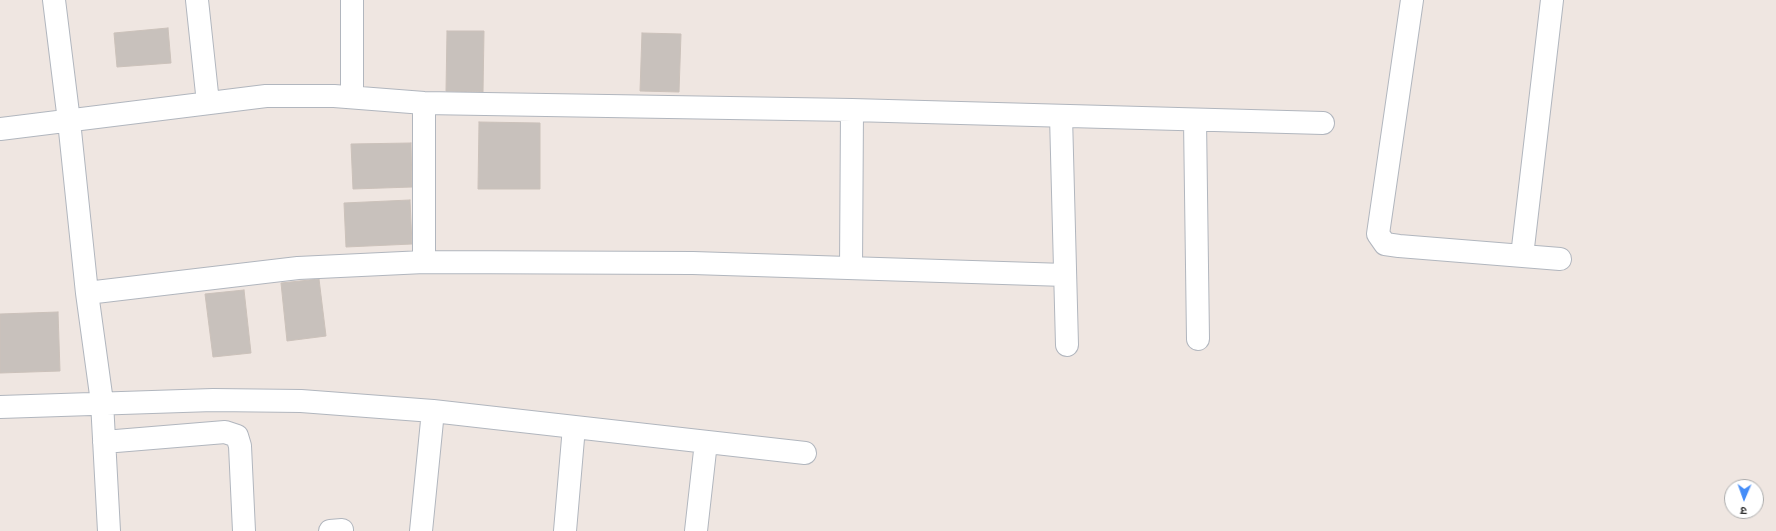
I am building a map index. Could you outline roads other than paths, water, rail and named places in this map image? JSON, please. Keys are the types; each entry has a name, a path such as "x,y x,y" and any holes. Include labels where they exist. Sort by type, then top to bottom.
{"street":[{"path":"54,0 69,121 87,293 102,402 109,531"},
{"path":"197,0 208,103"},
{"path":"352,0 352,97"},
{"path":"1412,0 1378,234 1385,244 1560,259"},
{"path":"1522,256 1552,0"},
{"path":"0,129 266,96 334,96 424,103 852,110 1323,123"},
{"path":"424,103 424,262"},
{"path":"850,268 852,110"},
{"path":"1061,116 1067,345"},
{"path":"1195,120 1198,339"},
{"path":"87,293 298,268 424,262 693,263 1065,275"},
{"path":"0,407 102,402 213,400 294,401 433,411 805,453"},
{"path":"420,531 433,411"},
{"path":"564,531 574,426"},
{"path":"104,442 226,432 237,436 240,446 244,531"},
{"path":"696,531 706,442"}]}
